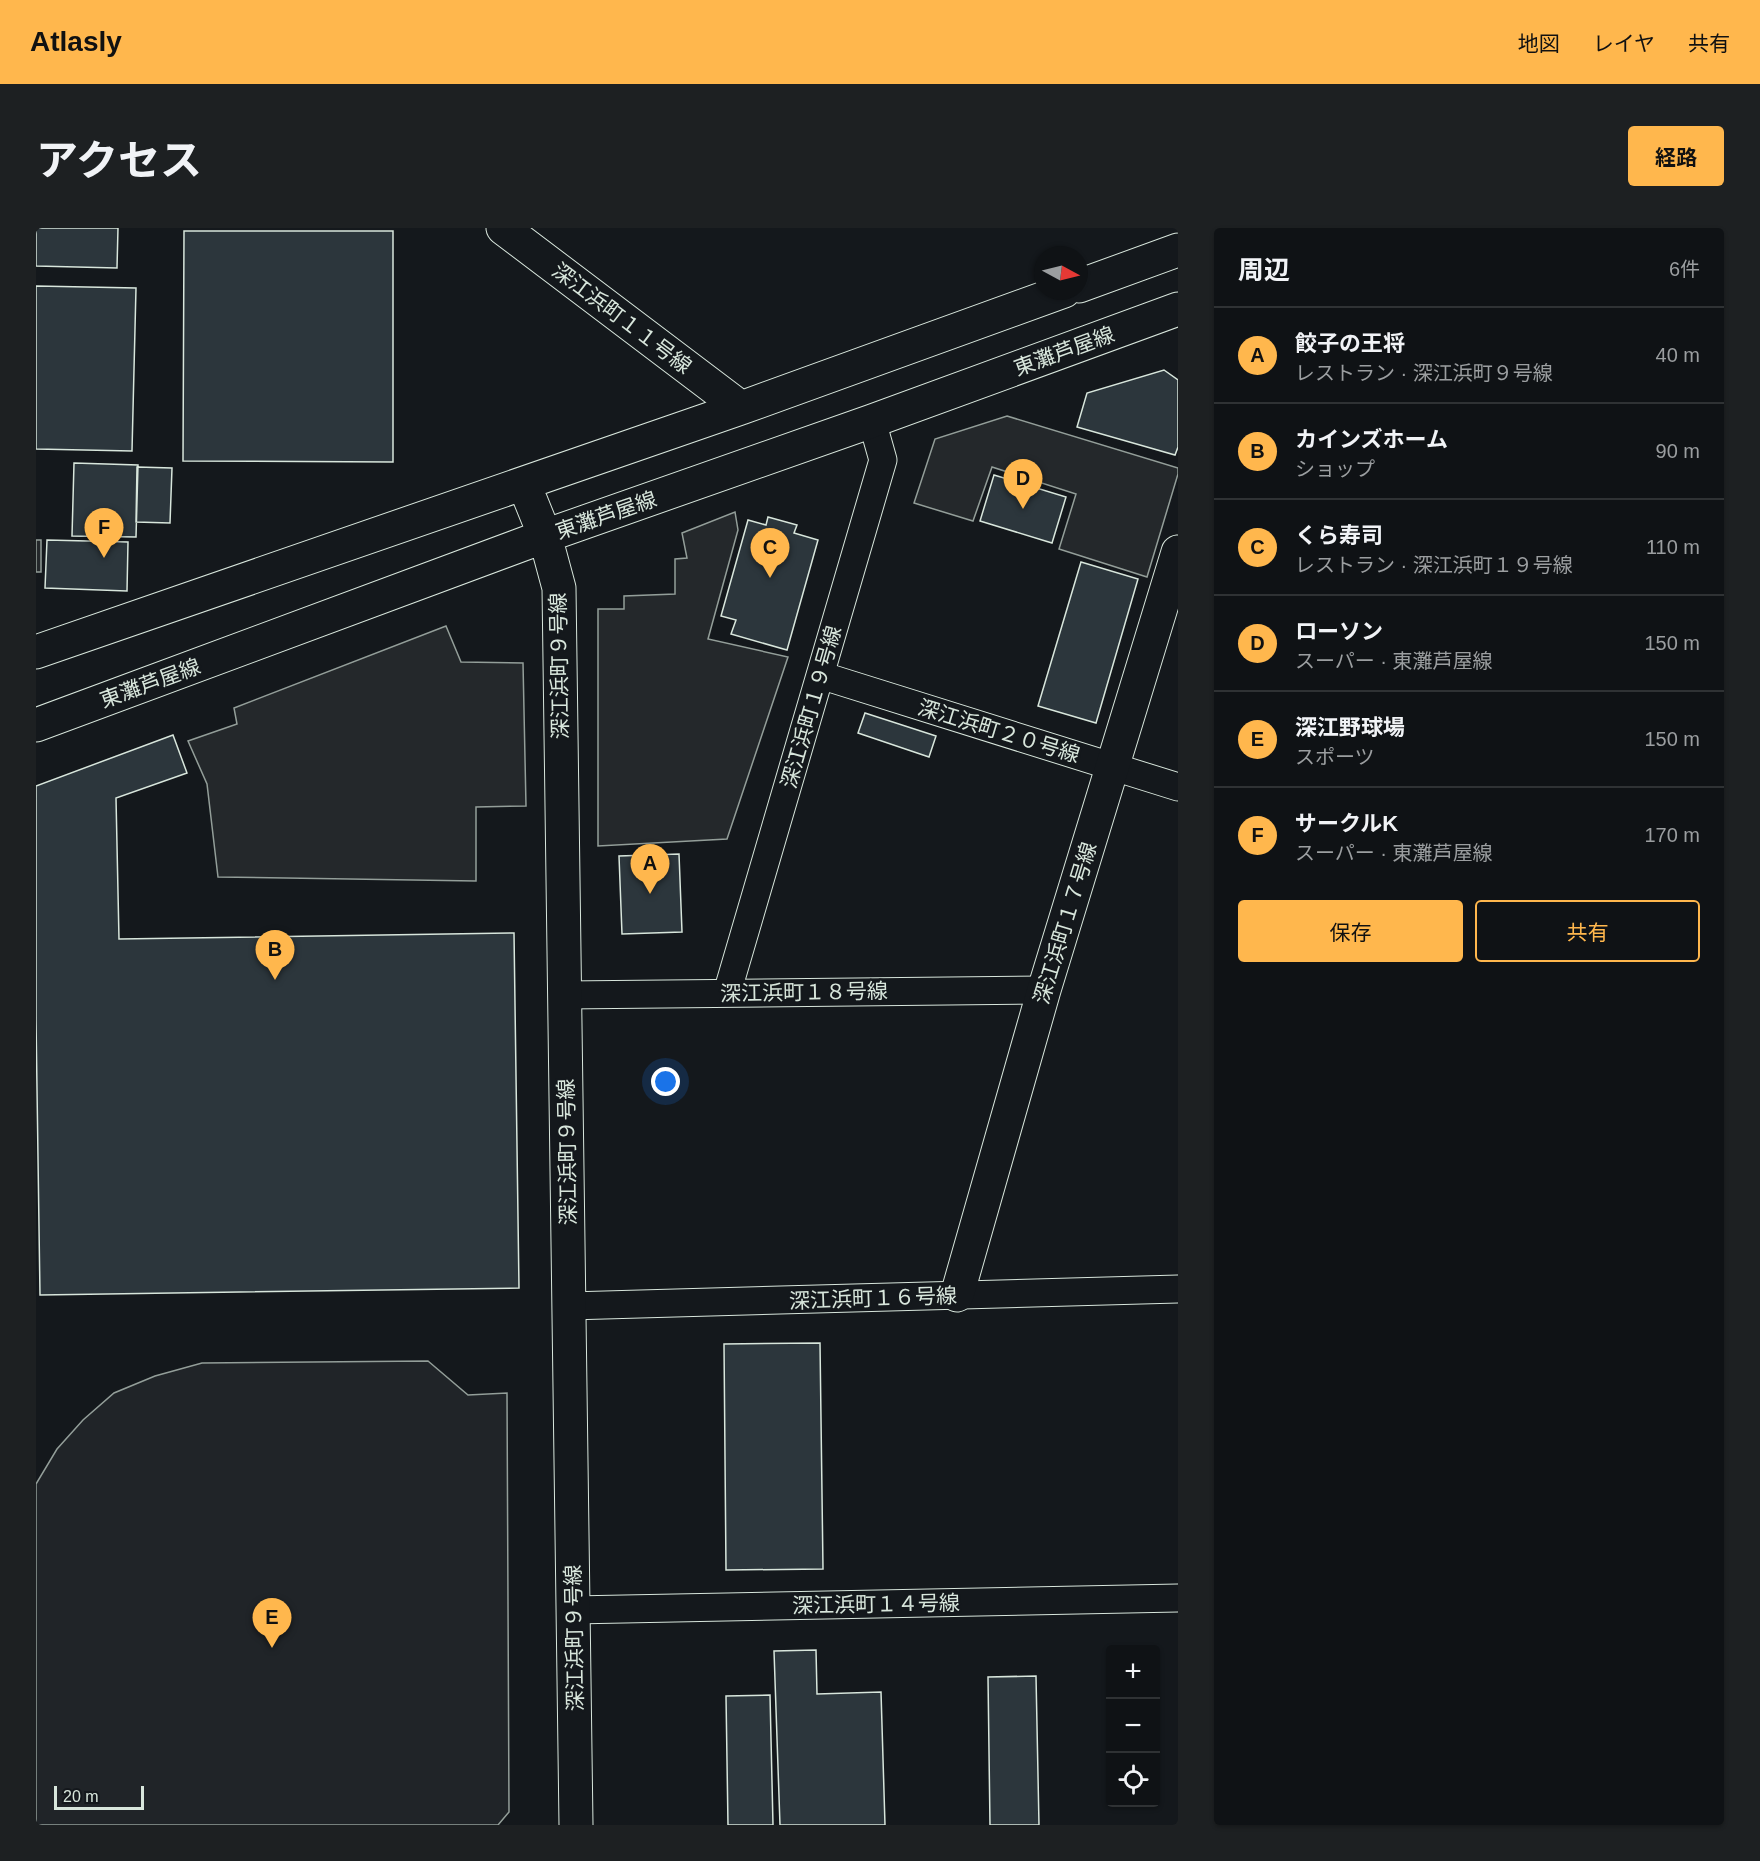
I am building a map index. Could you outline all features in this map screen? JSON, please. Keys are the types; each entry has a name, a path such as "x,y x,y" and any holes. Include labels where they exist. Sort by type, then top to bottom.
{"street":[{"name":"深江浜町１１号線","path":"503,228 741,408"},
{"path":"1088,283 1178,250"},
{"path":"36,652 741,408 1039,300"},
{"name":"東灘芦屋線","path":"36,725 544,537 872,421 1178,309"},
{"name":"深江浜町１９号線","path":"727,993 883,460 872,421"},
{"name":"深江浜町９号線","path":"524,484 544,537 559,588 576,1825"},
{"name":"深江浜町１７号線","path":"957,1295 1044,990 1178,552"},
{"name":"深江浜町２０号線","path":"820,675 1178,787"},
{"name":"深江浜町１８号線","path":"565,995 1044,990"},
{"name":"深江浜町１６号線","path":"569,1306 1178,1289"},
{"name":"深江浜町１４号線","path":"573,1610 1178,1598"}],"shaded area":[{"path":"1007,416 1178,468 1147,577 1059,549 1076,494 992,467 973,521 914,503 935,439"},
{"path":"735,512 738,530 708,639 788,657 727,839 598,846 598,609 624,609 624,596 675,594 675,559 687,558 682,533"},
{"path":"36,540 41,540 41,572 36,572"},
{"path":"446,626 461,662 523,663 526,806 476,807 476,881 218,877 207,784 188,741 237,724 234,708"},
{"path":"428,1361 468,1395 507,1393 509,1812 498,1825 36,1825 36,1484 57,1449 83,1420 114,1393 155,1376 202,1363"}],"building":[{"path":"36,228 118,228 117,268 36,266"},
{"path":"184,231 393,231 393,462 183,461"},
{"path":"36,286 136,288 132,451 36,449"},
{"path":"1164,370 1178,380 1178,447 1175,455 1077,427 1087,393"},
{"path":"74,463 138,465 136,537 72,536"},
{"path":"137,467 172,468 170,523 136,522"},
{"path":"994,475 1066,497 1052,543 980,521"},
{"path":"768,517 797,525 794,533 818,540 787,650 731,634 736,620 721,616 748,520 766,525"},
{"path":"47,540 128,542 127,591 45,588"},
{"path":"1081,562 1138,579 1096,723 1038,706"},
{"path":"865,713 936,736 929,757 858,733"},
{"path":"173,735 187,773 116,798 119,939 514,933 519,1288 40,1295 36,1020 36,786"},
{"path":"679,854 682,932 622,934 619,856"},
{"path":"820,1343 823,1569 726,1570 724,1344"},
{"path":"816,1650 817,1694 881,1692 885,1825 780,1825 774,1651"},
{"path":"1036,1676 1039,1825 990,1825 988,1677"},
{"path":"770,1695 773,1825 728,1825 726,1696"}],"place":[{"name":"ローソン","path":"1023,509"},
{"name":"サークルK","path":"104,558"},
{"name":"くら寿司","path":"770,578"},
{"name":"餃子の王将","path":"650,894"},
{"name":"カインズホーム","path":"275,980"},
{"name":"深江野球場","path":"272,1648"}]}
